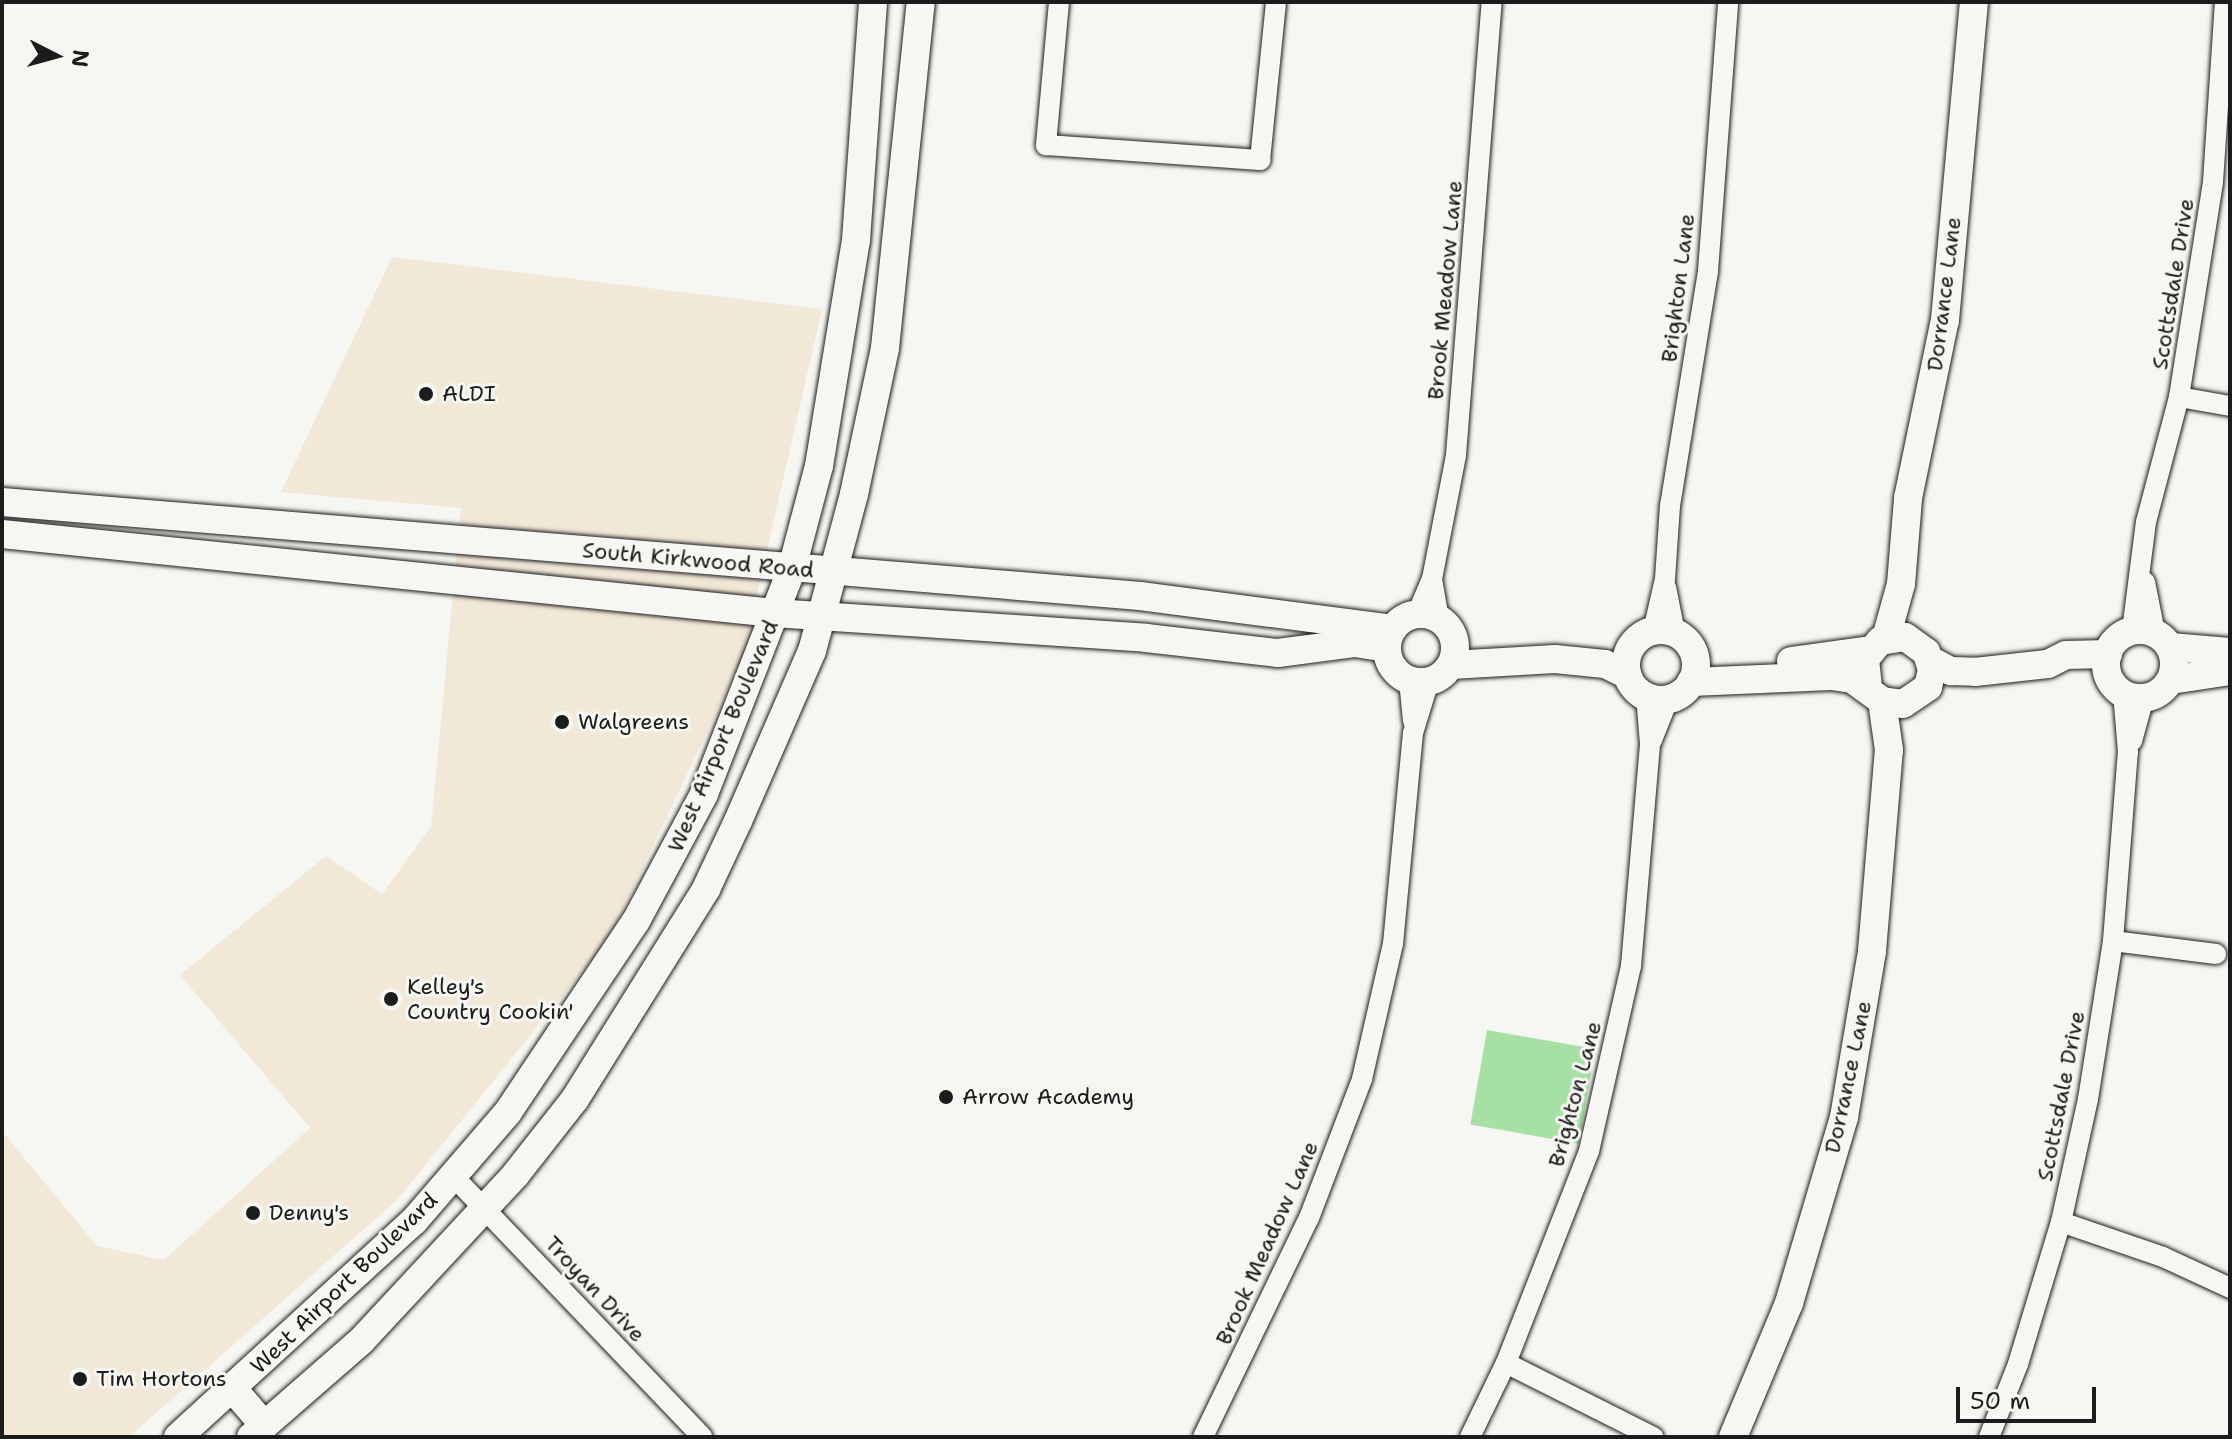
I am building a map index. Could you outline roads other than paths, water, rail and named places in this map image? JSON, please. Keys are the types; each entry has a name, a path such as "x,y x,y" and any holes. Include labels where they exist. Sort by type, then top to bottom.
{"main road":[{"name":"West Airport Boulevard","path":"178,1437 414,1221 508,1112 636,921 704,794 792,568 819,466 856,240 873,2"},
{"name":"West Airport Boulevard","path":"257,1431 362,1340 487,1208 575,1099 673,942 738,821 812,651 885,348 921,2"},
{"name":"Dorrance Lane","path":"1733,1437 1789,1303 1844,1117 1872,951 1889,750 1884,698 1863,669 1905,655 1901,584 1908,498 1945,320 1974,2"},
{"name":"South Kirkwood Road","path":"2,502 1140,596 1409,627"},
{"path":"255,557 258,524"},
{"name":"South Kirkwood Road","path":"2,534 255,557 774,613 1146,638 1278,653 1355,643 1409,627"},
{"path":"462,579 465,541"},
{"path":"1409,627 1393,667 1555,659 1605,664 1647,690"},
{"path":"1409,627 1436,667"},
{"path":"1436,667 1468,648 1654,636 1693,671 1831,676 1884,698 1905,655"},
{"path":"1647,690 1654,636"},
{"path":"2121,680 2117,639 2152,637 2230,652"},
{"path":"2152,637 2174,663 2171,680"},
{"path":"1647,690 1693,671 1905,655 1951,671 1975,672 2048,664 2066,655 2121,680 2171,680 2230,671"},
{"path":"636,921 673,942"},
{"path":"233,1389 257,1431"}],"street":[{"path":"1059,2 1046,145 1260,160 1276,2"},
{"name":"Brook Meadow Lane","path":"1409,627 1432,579 1456,455 1492,2"},
{"name":"Brighton Lane","path":"1654,636 1665,579 1670,506 1708,271 1728,2"},
{"name":"Scottsdale Drive","path":"2152,637 2142,570 2146,522 2179,397 2222,183 2225,2"},
{"path":"2179,397 2230,406"},
{"name":"Brook Meadow Lane","path":"1203,1437 1309,1218 1362,1079 1393,944 1413,733 1436,667"},
{"name":"Scottsdale Drive","path":"1989,1437 2018,1364 2061,1222 2113,941 2128,752 2121,680"},
{"name":"Brighton Lane","path":"1470,1437 1506,1363 1589,1151 1631,966 1650,744 1647,690"},
{"path":"2113,941 2216,954"},
{"name":"Troyan Drive","path":"453,1176 487,1208 702,1437"},
{"path":"2061,1222 2163,1257 2230,1288"},
{"path":"1506,1363 1653,1437"}],"place":[{"name":"ALDI","path":"426,394"},
{"name":"Walgreens","path":"562,722"},
{"name":"Kelley's Country Cookin'","path":"391,999"},
{"name":"Arrow Academy","path":"946,1097"},
{"name":"Denny's","path":"253,1213"},
{"name":"Tim Hortons","path":"80,1379"}]}
